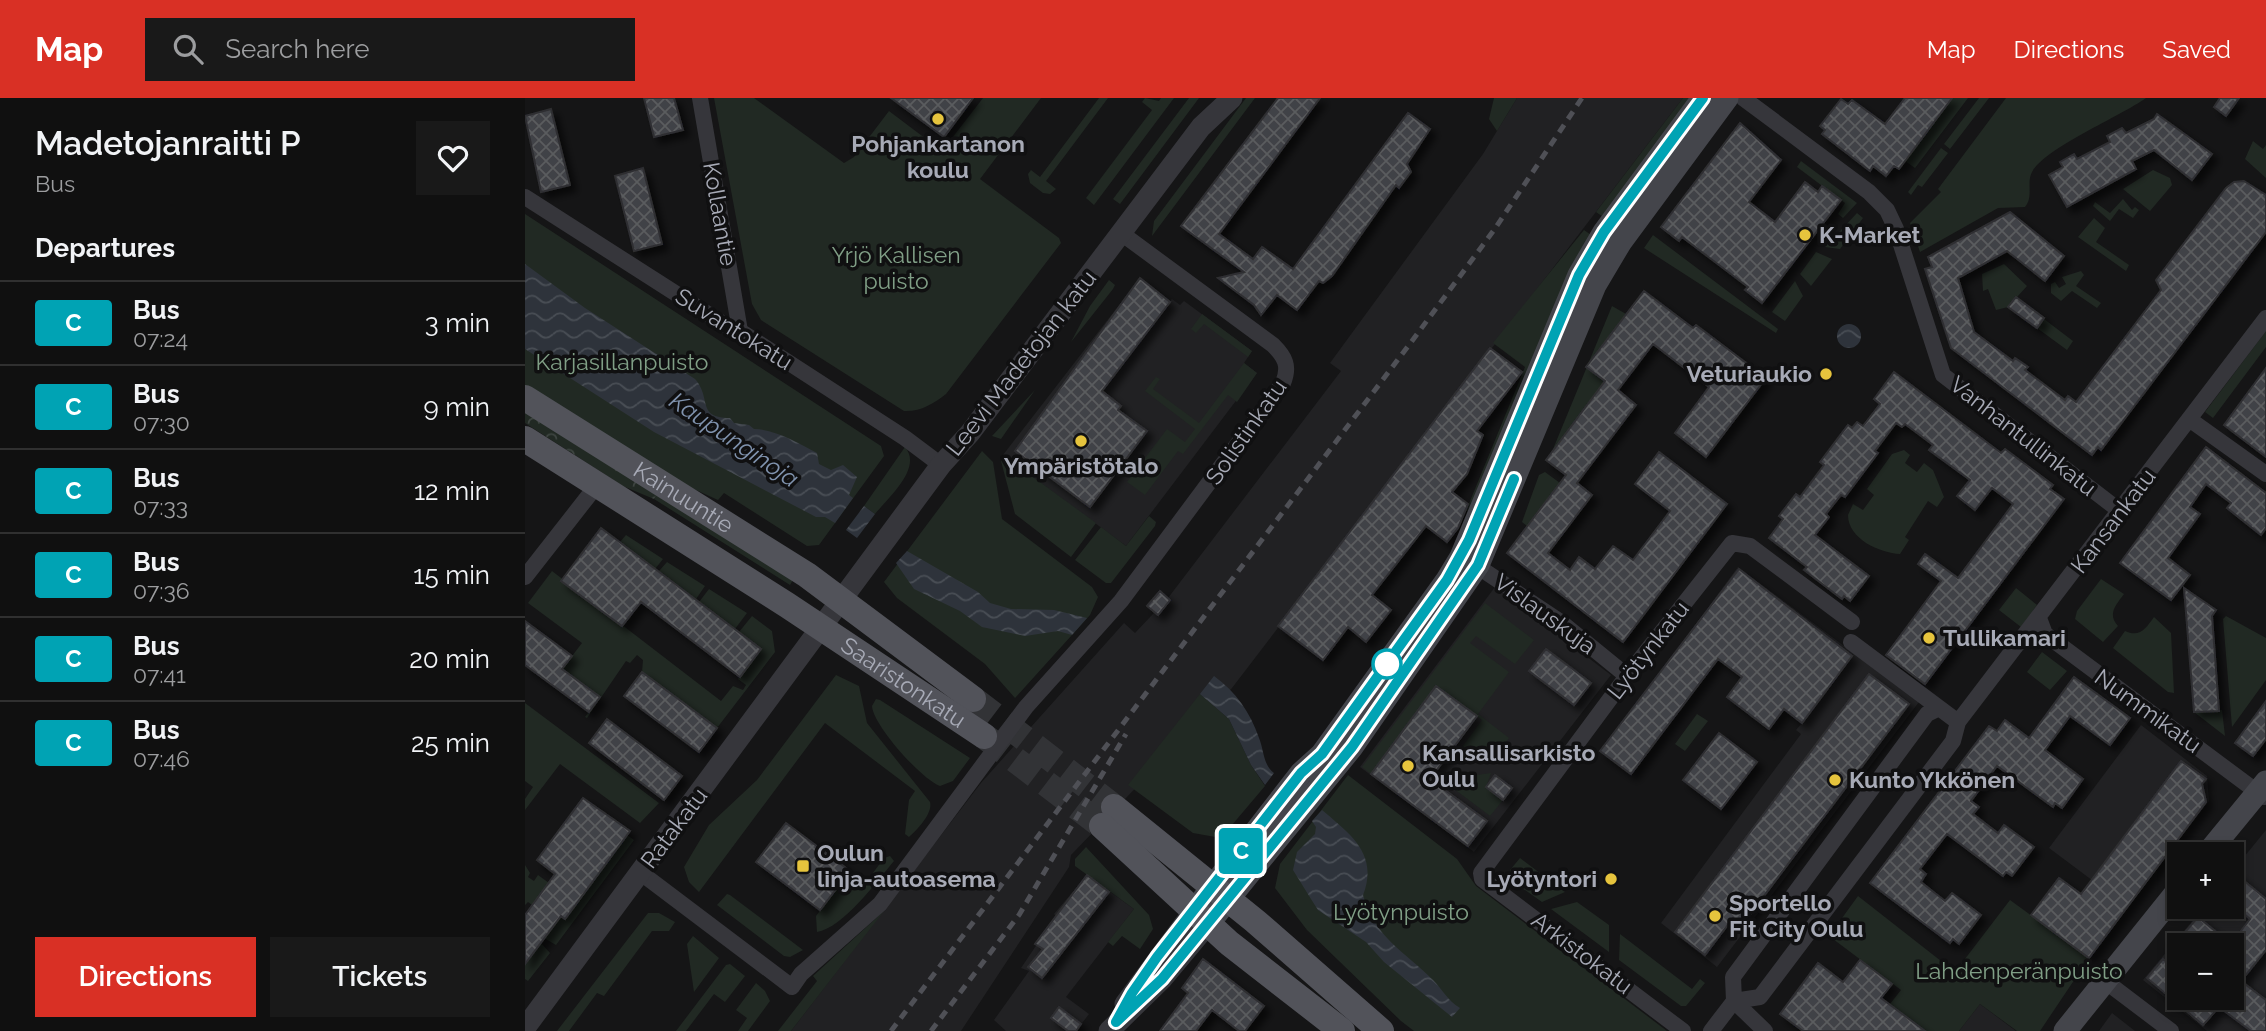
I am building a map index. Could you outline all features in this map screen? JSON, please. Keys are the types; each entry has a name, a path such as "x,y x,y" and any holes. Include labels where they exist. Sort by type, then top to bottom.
{"main road":[{"path":"1470,561 1579,275 1604,232 1703,98"},
{"path":"1201,917 1352,747 1470,561 1595,285 1620,243 1727,98"},
{"name":"Kainuuntie","path":"525,398 807,575 841,600"},
{"name":"Kainuuntie","path":"525,439 822,628"},
{"name":"Saaristonkatu","path":"841,600 973,699"},
{"name":"Saaristonkatu","path":"822,628 985,736"},
{"path":"2218,842 2263,791"},
{"path":"1342,1031 1201,917 1108,817 1221,893 1381,1031"},
{"path":"2065,1031 2167,904"}],"street":[{"name":"Kollaantie","path":"699,98 740,331"},
{"name":"Leevi Madetojan katu","path":"822,628 941,465 970,433 1201,127 1216,98"},
{"name":"Leevi Madetojan katu","path":"1201,127 1232,98"},
{"name":"Vanhantullinkatu","path":"1743,98 1869,192 1887,210 1896,229 1943,375 2120,511"},
{"name":"Suvantokatu","path":"525,197 725,325 740,331 905,438 941,465"},
{"name":"Solistinkatu","path":"641,873 792,987 880,904 1026,707 1121,601 1270,403 1286,375 1287,364 1273,345 1121,233"},
{"name":"Kansankatu","path":"1734,1001 1760,997 1953,741 1958,722 2266,318"},
{"path":"2189,419 2266,474"},
{"path":"525,577 597,485"},
{"name":"Lyötynkatu","path":"1480,876 1627,676 1733,543 1750,546 1852,622"},
{"name":"Vislauskuja","path":"1470,561 1562,623 1627,676"},
{"name":"Nummikatu","path":"2039,618 2045,634 2263,791"},
{"name":"Ratakatu","path":"525,1028 822,628"},
{"path":"1851,642 1958,722"},
{"path":"1711,1031 1734,1001 1733,977 1927,715 1939,708"},
{"name":"Arkistokatu","path":"1480,876 1683,1031"},
{"path":"1112,1026 1132,993 1201,917"},
{"path":"2105,981 2171,1031"},
{"path":"1734,1001 1765,1031"}],"shaded area":[{"path":"1517,98 1683,98 1232,688 1071,855 1069,867 961,1031 791,1031 981,783 1124,623 1135,633 1168,598 1341,371 1330,363 1483,154"},
{"path":"1140,278 1170,301 1172,299 1180,305 1184,301 1252,351 1244,363 1257,373 1126,546 1003,455"},
{"path":"1738,567 1919,702 1717,967 1661,923 1801,734 1796,730 1802,723 1687,636"},
{"path":"1495,587 1611,675 1474,852 1360,767"},
{"path":"2141,725 2207,776 2209,801 2178,842 2167,842 2167,856 2128,907 2049,848"},
{"path":"2266,830 2266,1031 2207,1031 2181,1010 2244,1010 2244,933 2182,933 2194,919 2244,919 2244,857"},
{"path":"1087,875 1134,909 1066,997 1089,1014 1076,1031 1006,1031 994,1020 1029,971 1021,968 1056,916 1054,914"},
{"path":"2167,951 2167,999 2143,980"},
{"path":"1980,1004 2016,1031 1959,1031"},
{"path":"2112,1013 2135,1031 2099,1031"}],"green space":[{"name":"Yrjö Kallisen puisto","path":"714,98 754,98 844,163 854,157 889,111 942,151 983,98 1041,98 980,179 1059,238 1061,243 946,394 926,407 904,411 761,320 752,304"},
{"path":"1099,98 1108,98 1046,181 1056,189 1050,194 1043,193 1030,183 1028,174 1031,170 1040,177"},
{"path":"1145,98 1159,101 1161,98 1174,98 1094,205 1086,198 1152,110 1142,102"},
{"path":"1189,98 1199,98 1120,204 1113,199"},
{"path":"1246,98 1255,98 1152,236 1154,221"},
{"path":"1494,98 1517,98 1497,131 1489,119"},
{"path":"1683,98 1697,98 1606,219 1596,212"},
{"path":"1952,98 1968,98 1915,168 1905,161"},
{"path":"1979,98 1989,98 1950,149 1944,144"},
{"path":"2006,98 2146,98 2067,143 2040,163 2030,176 2029,198 2025,207 1998,208 1920,252 1910,223 1941,192 1938,189"},
{"path":"2253,141 2263,149 2266,145 2266,178 2245,159"},
{"path":"1941,148 1948,153 1922,187 1918,185 1911,195 1908,192"},
{"path":"1801,161 1857,203 1843,218 1838,214 1845,203 1797,167"},
{"path":"2153,170 2170,178 2172,185 2150,211 2123,189"},
{"path":"2123,199 2132,210 2135,207 2139,210 2133,218 2119,209 2110,221 2093,206 2095,202 2110,213"},
{"path":"1857,213 1863,218 1840,249 1825,247"},
{"name":"Karjasillanpuisto","path":"525,214 881,446 884,456 819,545 807,546 724,493 718,500 685,485 525,386"},
{"path":"2094,218 2105,228 2096,242 2129,265 2126,271 2078,237"},
{"path":"1584,230 1594,237 1473,513 1466,511 1525,367 1493,343"},
{"path":"1653,235 1778,329 1776,333 1644,248"},
{"path":"1816,252 1832,259 1811,286 1800,274"},
{"path":"2004,264 2027,286 2008,307 1996,310 1988,289 1983,291 1982,274"},
{"path":"2081,271 2084,275 2076,286 2101,303 2097,308 2072,291 2061,301 2051,293 2051,284 2055,282 2059,288 2066,284 2062,277"},
{"path":"1109,280 1115,285 1113,289 1071,342 1090,306"},
{"path":"1795,281 1803,296 1785,321 1772,312"},
{"path":"1612,306 1626,314 1587,367 1605,381 1551,454"},
{"path":"1202,314 1252,351 1248,357 1204,324 1196,333 1191,329"},
{"path":"2044,319 2073,341 2067,350 2037,328"},
{"path":"2266,331 2266,347 2213,418 2205,412"},
{"path":"1244,363 1257,373 1237,402 1228,395 1183,454 1178,451 1145,495 1127,482 1167,429 1185,442 1195,429 1145,391 1156,377 1160,379 1153,389 1199,423"},
{"path":"1035,390 1001,439 992,436"},
{"path":"525,408 658,493 654,499 623,486 525,423"},
{"path":"905,447 910,464 907,473 875,514 864,506"},
{"path":"1904,450 1910,455 1905,463 1917,472 1924,463 1933,470 1944,497 1937,507 1928,501 1905,537 1909,540 1900,554 1875,548 1859,538 1849,524 1848,515 1853,504 1863,510 1874,495 1867,489 1892,454"},
{"path":"982,451 993,462 1002,519 1092,587 1098,597 1090,615 1015,698 985,664 897,598 884,582"},
{"path":"1003,455 1096,523 1071,557 1015,514 1001,461"},
{"path":"1545,472 1560,483 1527,526 1522,522 1539,475"},
{"path":"658,493 794,578 790,585 654,499"},
{"path":"1149,516 1156,522 1155,526 1111,583 1106,583 1075,560 1101,527 1126,546"},
{"path":"626,535 663,559 655,569 620,542"},
{"path":"667,562 705,586 696,599 659,571"},
{"path":"552,571 721,701 733,686 743,690 746,685 738,679 761,649 739,632 752,616 772,631 775,652 717,728 642,672 643,660 637,655 630,663 626,661 587,718 585,717 600,697 562,669 582,643 528,603"},
{"path":"2101,579 2124,594 2113,614 2118,626 2103,642 2075,619 2077,611"},
{"path":"2016,588 2037,605 2021,627 1999,610"},
{"path":"709,589 747,613 735,629 699,602"},
{"path":"1485,603 1534,640 1515,664 1476,636 1470,643 1509,672 1478,714 1509,738 1492,761 1468,763 1457,754 1482,720 1436,686 1371,774 1362,767"},
{"path":"2226,616 2266,638 2266,680 2232,727 2223,619"},
{"path":"2154,617 2171,633 2174,693 2168,692 2113,648 2125,631 2139,633"},
{"path":"2042,652 2067,671 2050,690 2027,672"},
{"path":"836,675 859,686 867,723 930,802 924,821 909,837 905,834 909,800 915,791 825,723 699,892 689,882 684,867 709,825 757,780"},
{"path":"1200,694 1229,719 1251,765 1265,786 1221,838 1193,833 1128,785"},
{"path":"876,699 970,758 953,781 940,786 921,773 899,750 874,715 872,706"},
{"path":"525,703 659,803 640,823 560,764 525,810 525,799 533,787 525,781"},
{"path":"2222,710 2225,736 2194,712"},
{"path":"1697,714 1708,721 1685,751 1675,744"},
{"path":"1491,773 1486,787 1503,800 1490,816 1442,780"},
{"name":"Lyötynpuisto","path":"1348,775 1457,859 1476,886 1667,1031 1414,1031 1401,1021 1307,930 1275,888 1280,864"},
{"path":"627,835 634,840 556,945 544,938 561,916 565,919"},
{"path":"1086,847 1149,915 1153,929 1140,949 1122,936 1113,946 1108,942 1134,909 1075,866 1075,859"},
{"path":"890,856 894,861 859,902 838,922 817,932 816,916 850,871 867,881 884,858"},
{"path":"1520,858 1565,892 1542,902 1511,880 1510,870"},
{"path":"525,865 530,873 528,877 534,881 538,875 549,883 532,905 528,902 525,905"},
{"path":"727,894 803,950 790,957 784,956 717,905"},
{"name":"Lahdenperänpuisto","path":"1858,896 1955,972 2010,900 2089,958 2040,1031 2017,1031 1980,1004 1959,1031 1920,1031 1921,1028 1890,1004 1901,990 1829,936"},
{"path":"1577,902 1609,925 1609,952 1551,909"},
{"path":"884,911 791,1031 778,1031 817,981 813,976"},
{"path":"648,913 659,913 675,922 669,931 652,931 604,996 597,993 569,1031 557,1031"},
{"path":"1620,934 1692,989 1700,979 1705,983 1686,1006 1681,1006 1619,960"},
{"path":"693,936 719,958 694,992 687,944"},
{"path":"541,943 550,953 528,981 525,979 525,964"},
{"path":"730,964 745,976 725,1002 714,994 686,1031 676,1031 726,965"},
{"path":"756,983 765,991 770,1001 748,1031 738,1031 747,1018 736,1010"}],"water":[{"name":"Kaupunginoja","path":"525,264 585,308 695,379 703,393 708,411 713,415 730,418 734,423 770,431 794,441 817,453 819,464 831,470 843,465 857,477 849,495 853,498 835,523 825,517 816,517 654,432 525,349"},
{"path":"1849,324 1857,328 1861,336 1857,344 1849,348 1841,344 1837,336 1841,328"},
{"path":"864,506 875,514 857,538 846,530"},
{"path":"907,551 978,592 990,603 1011,609 1054,610 1087,618 1072,635 1058,631 1025,636 982,627 960,611 914,589 896,563"},
{"path":"1214,676 1236,696 1251,720 1266,762 1274,773 1265,785 1251,765 1229,719 1200,694"},
{"path":"1322,810 1351,837 1364,856 1367,881 1363,895 1375,922 1392,943 1460,1008 1452,1017 1384,962 1366,942 1318,910 1311,899 1293,870 1297,852 1315,834 1316,827 1312,821"}],"building":[{"path":"644,98 674,98 683,130 654,137"},
{"name":"Pohjankartanon koulu","path":"891,98 973,98 944,137"},
{"path":"1278,98 1320,98 1219,234 1253,259 1262,247 1293,269 1408,113 1430,129 1407,164 1411,172 1399,188 1396,185 1332,276 1323,283 1319,281 1297,310 1277,295 1261,315 1254,305 1218,278 1244,272 1181,226"},
{"path":"1905,98 1952,98 1899,169 1894,166 1886,176 1873,166 1870,171 1822,134 1825,130 1820,126 1841,99 1848,104 1852,100 1885,124"},
{"path":"2220,98 2239,98 2226,116 2214,107"},
{"path":"551,109 570,185 541,192 525,116"},
{"path":"2157,114 2212,154 2192,180 2154,150 2132,161 2136,169 2067,207 2049,175 2063,167 2060,162 2074,154 2077,159 2110,142 2107,136 2122,128 2126,133 2154,119"},
{"path":"1740,123 1781,160 1749,202 1775,222 1805,182 1818,192 1822,186 1841,200 1762,303 1745,290 1748,287 1682,237 1679,241 1661,227"},
{"path":"643,168 662,244 634,251 615,176"},
{"path":"2244,181 2266,195 2266,232 2101,450 2098,447 2092,455 1951,348 1925,269 1932,267 1928,257 2010,212 2064,256 2045,281 2007,251 1958,278 1974,332 2013,361 2015,358 2028,367 2025,370 2065,400 2068,396 2076,402 2161,290 2156,280 2226,188 2234,182"},
{"name":"Ympäristötalo","path":"1140,278 1170,302 1102,391 1121,406 1118,410 1147,431 1090,507 1015,451"},
{"path":"1644,291 1693,328 1696,325 1766,378 1706,457 1675,433 1709,387 1653,344 1618,390 1636,405 1577,483 1592,495 1548,553 1570,570 1579,557 1595,569 1613,546 1633,560 1670,511 1635,484 1659,452 1727,504 1623,642 1507,553 1566,475 1546,460 1605,381 1586,367"},
{"path":"2016,297 2044,318 2037,328 2008,307"},
{"path":"1490,348 1522,372 1477,431 1483,435 1467,474 1452,492 1468,504 1458,528 1447,542 1426,526 1372,595 1391,610 1366,642 1348,627 1323,660 1278,626"},
{"path":"2266,368 2266,457 2224,425"},
{"path":"1894,372 2001,453 2005,449 2053,485 2050,489 2064,499 1925,684 1886,655 1941,581 1918,564 1925,554 1958,578 2013,504 1992,488 1975,510 1957,496 1970,480 1929,450 1933,445 1905,424 1902,427 1896,423 1875,451 1878,453 1845,497 1841,495 1826,514 1829,517 1815,535 1869,576 1850,601 1844,596 1842,599 1804,570 1807,567 1769,538 1783,519 1779,516 1796,494 1800,497 1824,465 1820,462 1848,425 1852,428 1857,422 1863,426 1880,404 1874,399"},
{"path":"2206,447 2266,493 2266,528 2261,535 2227,508 2231,503 2206,484 2190,507 2200,514 2168,558 2190,575 2171,600 2120,563"},
{"path":"601,528 761,649 740,677 641,602 622,626 561,581"},
{"path":"1739,569 1852,656 1802,723 1784,709 1769,729 1727,697 1742,677 1718,659 1631,774 1600,751"},
{"path":"2184,588 2216,610 2212,616 2219,711 2194,712"},
{"path":"1160,591 1170,600 1158,615 1147,606"},
{"path":"525,621 572,656 562,669 600,697 589,712 525,665"},
{"path":"1546,649 1591,683 1574,705 1529,671"},
{"path":"642,672 717,728 699,752 624,696"},
{"path":"1869,674 1909,704 1742,925 1733,918 1705,955 1675,932"},
{"path":"2074,677 2130,718 2110,745 2070,716 2045,750 2083,779 2062,808 2055,803 2053,807 1997,766 1971,801 1979,807 1973,814 1998,833 2004,825 2034,847 2012,876 2006,872 2003,876 1947,834 1920,869 1926,874 1921,882 1945,901 1952,893 1981,915 1959,944 1953,939 1950,943 1870,883 1989,726 1997,731 2005,720 2029,738"},
{"name":"Kansallisarkisto Oulu","path":"1436,686 1477,716 1430,779 1487,821 1468,846 1371,774"},
{"path":"2266,701 2266,739 2253,756 2235,743"},
{"path":"607,719 682,776 664,800 589,743"},
{"path":"1719,733 1757,762 1721,809 1683,780"},
{"path":"2181,761 2206,779 2202,784 2206,802 2176,842 2167,842 2167,854 2089,958 2031,915 2059,878 2081,894"},
{"path":"1495,775 1512,788 1503,800 1486,787"},
{"path":"583,798 630,831 565,919 561,916 525,964 525,915 555,874 537,860"},
{"name":"Oulun linja-autoasema","path":"786,823 850,871 820,910 756,862"},
{"path":"1087,875 1109,892 1042,978 1028,967 1043,949 1035,944"},
{"path":"2244,881 2266,899 2266,950 2244,977 2244,933 2239,933 2250,919 2244,914"},
{"path":"2196,919 2200,919 2218,933 2184,933"},
{"path":"1203,959 1264,1006 1245,1031 1239,1031 1212,1010 1196,1031 1160,1031 1188,993 1182,988"},
{"path":"2163,959 2167,962 2167,995 2147,978"},
{"path":"1860,960 1892,984 1881,998 1925,1031 1803,1031 1780,1014 1818,963 1843,982"},
{"path":"2244,983 2266,1000 2266,1031 2251,1031 2223,1010 2244,1010"},
{"path":"1059,1007 1081,1024 1076,1031 1068,1031 1051,1018"},
{"path":"2185,1010 2216,1010 2203,1025"}],"tunnel":[{"path":"973,699 1114,807"},
{"path":"984,736 1102,826"}],"railway":[{"path":"891,1031 1412,341 1494,230 1582,98"},
{"path":"931,1031 1019,915 1126,734"}],"bus line":[{"name":"C","path":"1514,479 1478,565 1352,747 1162,979 1116,1022 1157,957 1301,773 1322,754 1447,580 1469,540 1558,320 1579,275 1604,232 1703,98"}],"place":[{"name":"Pohjankartanon koulu","path":"938,119"},
{"name":"K-Market","path":"1805,235"},
{"name":"Veturiaukio","path":"1826,374"},
{"name":"Ympäristötalo","path":"1081,441"},
{"name":"Tullikamari","path":"1929,638"},
{"name":"Kansallisarkisto Oulu","path":"1408,766"},
{"name":"Kunto Ykkönen","path":"1835,780"},
{"name":"Oulun linja-autoasema","path":"803,866"},
{"name":"Lyötyntori","path":"1611,879"},
{"name":"Sportello Fit City Oulu","path":"1715,916"}]}
